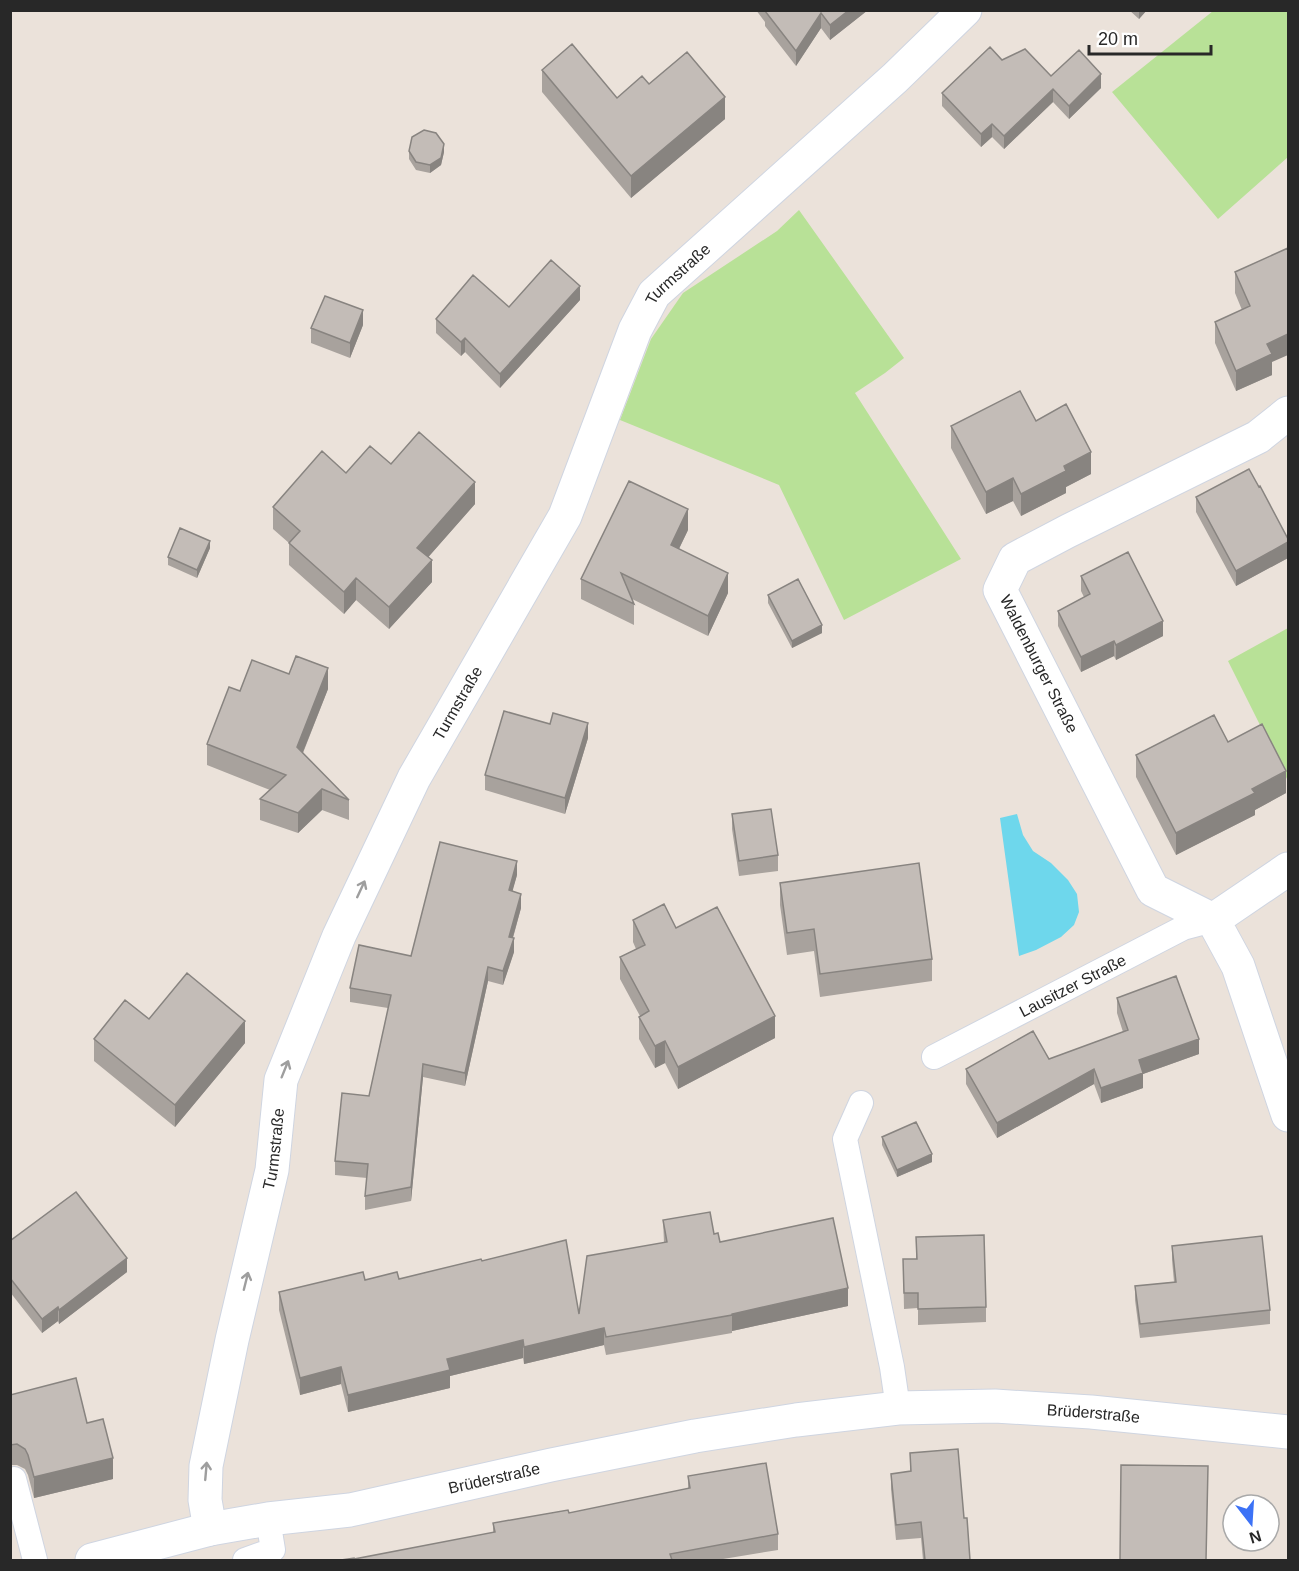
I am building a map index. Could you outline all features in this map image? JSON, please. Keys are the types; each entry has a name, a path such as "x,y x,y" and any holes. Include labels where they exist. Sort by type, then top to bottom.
{"street":[{"name":"Turmstraße","path":"210,1529 205,1500 206,1466 232,1340 272,1170 281,1080 339,936 414,778 565,516 636,330 654,294 895,78 965,10"},
{"name":"Waldenburger Straße","path":"1213,920 1153,890 1000,590 1015,559 1258,437 1288,413"},
{"name":"Lausitzer Straße","path":"1213,920 1288,869"},
{"path":"1213,920 1238,966 1288,1115"},
{"name":"Brüderstraße","path":"92,1560 210,1529 268,1519 350,1510 551,1465 696,1436 796,1420 898,1408 995,1406 1091,1412 1288,1432"}],"lane":[{"name":"Lausitzer Straße","path":"934,1057 1183,928 1213,920"},
{"path":"861,1103 845,1138 892,1367 898,1408"},
{"path":"14,1479 35,1560"},
{"path":"245,1560 273,1550 268,1519"}],"green space":[{"path":"1213,11 1288,11 1288,157 1218,219 1112,92"},
{"path":"799,210 904,358 855,393 961,559 844,620 779,485 620,420 651,339 683,293 777,231"},
{"path":"1288,628 1288,781 1228,661"}],"water":[{"path":"1017,814 1023,835 1033,851 1051,863 1068,880 1077,894 1079,912 1074,925 1061,937 1019,956 1000,818"}],"building":[{"path":"765,10 849,10 830,25 821,13 796,51"},
{"path":"572,44 617,98 642,76 649,84 687,52 725,97 631,176 542,70"},
{"path":"990,47 1002,60 1025,49 1051,76 1079,50 1101,74 1069,106 1053,89 1004,136 992,124 981,134 942,93"},
{"path":"424,130 436,133 444,144 441,158 430,165 416,162 409,151 412,137"},
{"path":"1288,248 1288,334 1267,344 1272,354 1236,371 1215,322 1250,306 1235,272"},
{"path":"551,260 580,286 500,374 465,338 461,342 436,319 473,275 509,307"},
{"path":"325,296 363,310 350,343 311,328"},
{"path":"1020,391 1036,421 1066,404 1091,452 1064,466 1066,471 1021,494 1013,478 986,492 951,426"},
{"path":"419,432 475,482 417,548 432,560 389,607 356,578 344,592 289,543 300,531 273,507 322,451 346,473 370,446 391,464"},
{"path":"1249,469 1288,542 1236,571 1196,497"},
{"path":"629,481 688,509 671,545 728,573 708,616 621,573 634,604 581,579"},
{"path":"180,528 210,541 197,570 168,557"},
{"path":"1128,552 1163,621 1116,645 1114,641 1081,657 1058,611 1090,594 1081,576"},
{"path":"798,579 822,625 792,641 768,595"},
{"path":"296,656 328,668 297,747 349,800 322,789 298,813 260,799 286,775 207,744 229,687 240,691 252,660 289,674"},
{"path":"504,711 550,724 553,713 588,723 565,798 485,775"},
{"path":"1214,715 1228,742 1262,724 1286,771 1252,789 1255,793 1176,833 1136,755"},
{"path":"771,809 778,855 739,861 732,814"},
{"path":"440,842 517,861 509,890 521,894 509,937 514,938 503,971 488,967 465,1073 423,1064 411,1187 365,1196 368,1164 335,1161 342,1093 369,1096 391,995 350,988 359,945 411,956"},
{"path":"919,863 932,959 820,974 814,929 787,933 780,883"},
{"path":"664,904 676,928 717,907 775,1016 678,1067 665,1041 655,1046 639,1017 649,1011 620,957 645,945 633,920"},
{"path":"187,973 245,1021 175,1105 94,1039 125,1000 149,1019"},
{"path":"1176,976 1199,1039 1139,1060 1143,1073 1101,1088 1094,1069 997,1123 966,1069 1033,1031 1049,1059 1128,1030 1117,998"},
{"path":"916,1122 932,1154 897,1170 882,1137"},
{"path":"76,1192 127,1258 59,1310 58,1307 42,1319 10,1278 10,1241"},
{"path":"710,1212 714,1234 718,1233 720,1242 833,1218 848,1288 732,1315 606,1337 604,1328 524,1347 523,1340 447,1359 450,1370 348,1395 341,1367 300,1378 279,1292 363,1272 365,1280 397,1272 399,1279 566,1240 579,1314 587,1256 667,1242 663,1220"},
{"path":"984,1235 986,1307 918,1309 918,1293 904,1293 903,1259 917,1259 916,1237"},
{"path":"1262,1236 1270,1310 1140,1324 1135,1286 1176,1282 1172,1246"},
{"path":"76,1378 87,1423 103,1419 113,1458 34,1477 25,1449 17,1444 10,1445 10,1395"},
{"path":"958,1449 970,1560 925,1560 921,1522 896,1525 891,1474 911,1471 910,1453"},
{"path":"766,1463 778,1534 670,1554 672,1560 341,1560 495,1532 493,1523 568,1510 569,1513 690,1488 688,1476"},
{"path":"1121,1465 1208,1466 1206,1560 1120,1560"}]}
